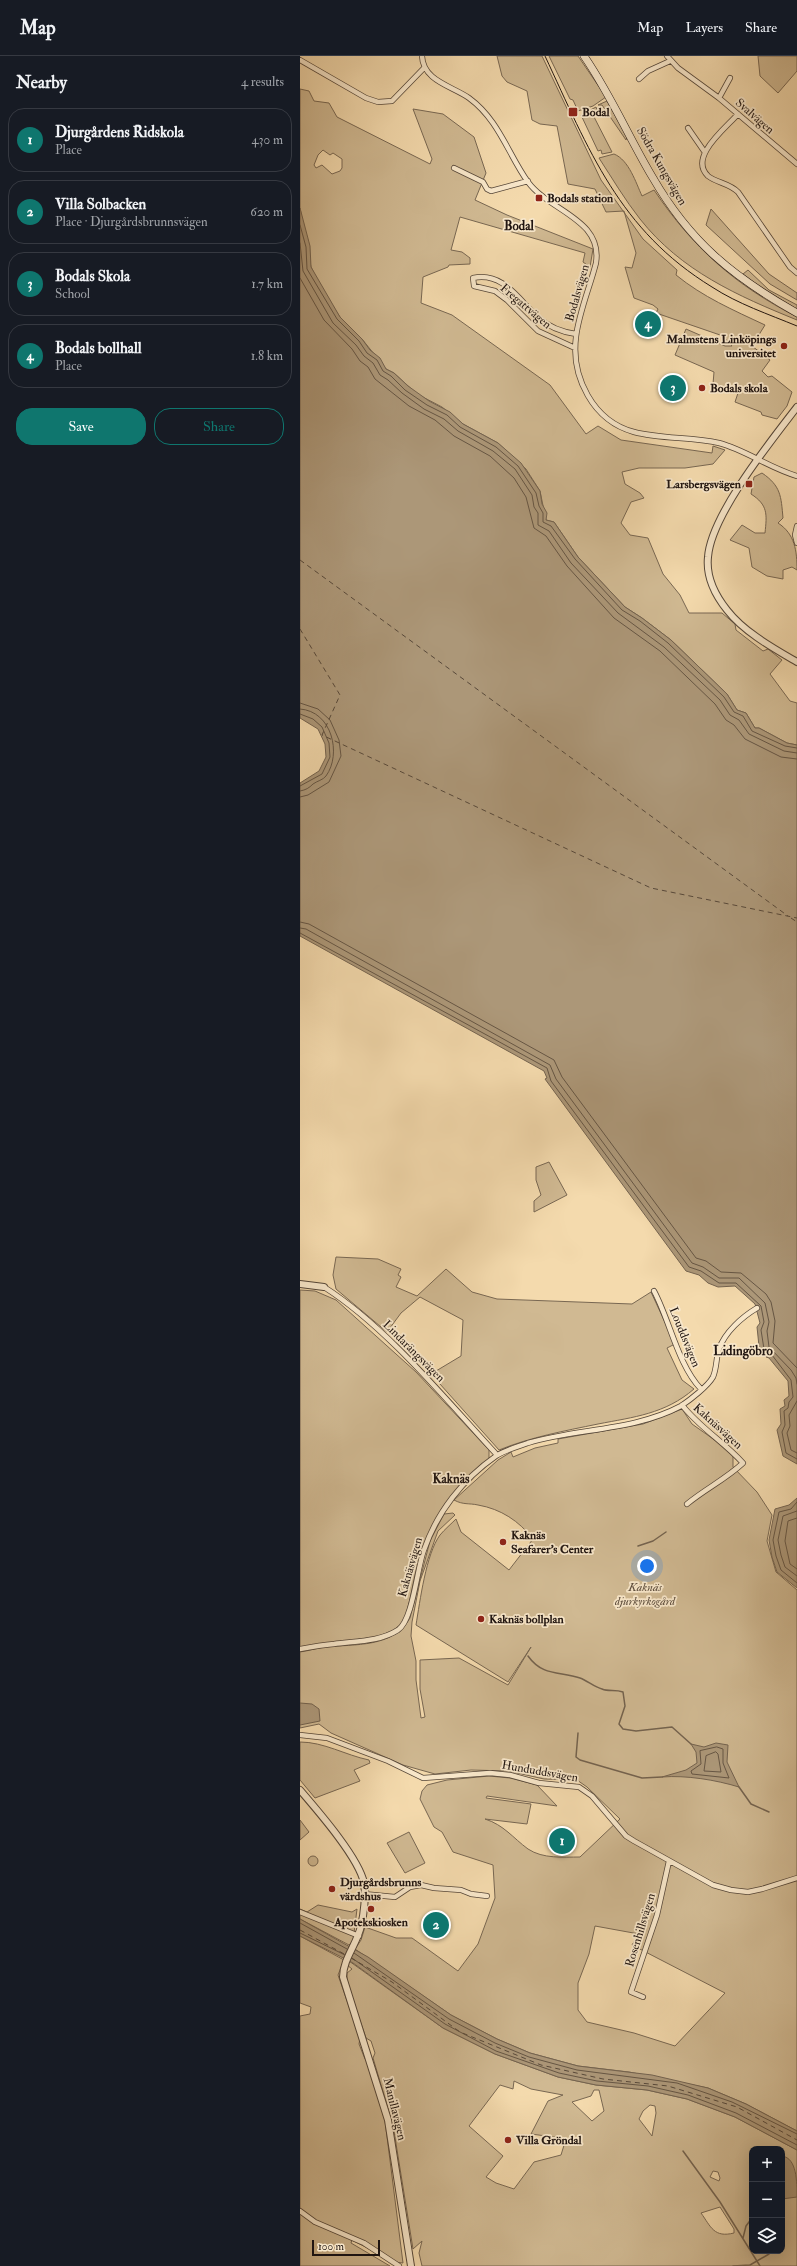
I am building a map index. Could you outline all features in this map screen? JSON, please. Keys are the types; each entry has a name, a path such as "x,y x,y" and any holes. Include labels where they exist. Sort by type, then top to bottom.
{"main road":[{"name":"Södra Kungsvägen","path":"584,56 612,100 655,182 688,229 714,257 740,279 797,313"}],"street":[{"path":"300,60 362,96 378,102 392,100 424,68 422,56"},
{"path":"639,79 648,71 670,61 667,56"},
{"name":"Svalvägen","path":"670,61 719,98 797,164"},
{"name":"Bodalsvägen","path":"424,68 432,77 469,98 485,113 498,128 528,181 540,195 577,220 587,230 594,241 597,262 576,334 575,348 577,369 588,397 601,412 621,427 646,434 718,443 758,459 776,469 797,476"},
{"name":"Svalvägen","path":"719,98 730,78"},
{"path":"738,114 704,151 702,160 704,171 712,178 730,185 738,192 790,267 797,273"},
{"path":"688,128 704,151"},
{"path":"454,168 483,182 487,189 491,191 528,181"},
{"name":"Fregattvägen","path":"575,348 538,331 504,297 490,289 474,286 473,278 484,278 500,282 513,290 546,324 564,332 576,334"},
{"path":"797,407 758,459 717,526 708,551 709,573 716,593 733,617 770,645 797,662"},
{"path":"797,526 794,535 797,543"},
{"name":"Lindarängsvägen","path":"300,1284 324,1287 359,1312 386,1337 497,1455"},
{"name":"Louddsvägen","path":"654,1290 685,1366 692,1380 701,1389"},
{"name":"Kaknäsvägen","path":"300,1649 335,1643 364,1642 392,1633 403,1626 407,1617 424,1550 435,1524 448,1503 462,1486 497,1455 540,1440 641,1421 682,1405 706,1386 713,1376 719,1349 725,1338 745,1315 757,1308"},
{"name":"Kaknäsvägen","path":"682,1405 696,1422 731,1449 743,1463 726,1478 711,1486 687,1504"},
{"name":"Hunduddsvägen","path":"300,1734 327,1738 388,1760 424,1778 490,1773 510,1775 539,1783 579,1787 592,1796 626,1836 713,1885 731,1890 748,1892 797,1878"},
{"path":"300,1790 356,1864 364,1882 364,1894 358,1939 300,1912"},
{"name":"Rosenhillsvägen","path":"643,1997 631,1992 656,1915 669,1861"},
{"path":"364,1894 395,1897 410,1887 421,1885 434,1888 461,1890 487,1896"},
{"name":"Manillavägen","path":"358,1939 345,1963 344,1982 388,2120 411,2266"},
{"path":"300,2211 315,2222 364,2242 399,2266"}],"green space":[{"path":"497,56 542,56 601,180 623,211 606,212 595,189 568,184 557,126 540,124 532,120 527,91 507,82 502,76"},
{"path":"549,56 578,56 606,97 593,106 578,111 573,100 570,99"},
{"path":"758,56 797,56 797,71 778,93 760,76"},
{"path":"300,89 309,91 314,101 329,103 337,117 430,164 432,159 413,109 443,114 474,137 486,173 475,200 507,215 593,249 590,267 583,262 585,253 460,217 451,250 462,252 470,258 470,264 449,265 448,267 423,277 421,303 452,315 550,385 586,434 598,426 621,440 712,453 713,446 725,450 713,464 685,468 639,468 622,472 625,484 640,493 644,498 631,502 621,523 630,535 648,538 663,574 680,595 689,613 722,613 735,624 736,630 763,651 768,649 782,660 770,674 790,701 797,703 797,745 787,743 759,728 755,728 746,713 737,710 727,694 671,640 625,607 578,557 554,522 546,520 540,491 526,469 498,443 463,424 442,407 417,394 394,373 386,369 362,339 340,317 322,290 311,267 300,208","holes":["323,150 330,155 333,153 342,159 342,168 340,171 332,174 322,165 316,168 314,165 318,155"]},
{"path":"607,101 627,137 626,140 602,105 598,105"},
{"path":"596,107 597,110 592,113 612,152 602,154 601,150 598,151 581,115"},
{"path":"614,154 628,166 642,196 654,190 684,230 717,263 754,292 797,317 797,320 753,301 712,280 692,267 656,237 640,219 624,197 599,158"},
{"path":"711,209 769,274 797,293 797,300 770,284 706,225"},
{"path":"625,213 643,239 677,270 676,275 686,283 708,297 765,325 752,346 770,360 762,371 768,377 772,376 792,392 787,406 777,419 762,415 761,412 735,402 738,393 713,384 714,372 675,355 686,329 725,346 732,346 723,336 656,313 658,309 653,305 634,298 625,267 632,268 636,253"},
{"path":"748,270 769,290 797,305 797,309 763,289 743,274"},
{"path":"762,473 773,482 779,492 783,518 778,523 788,532 794,544 797,570 792,567 783,570 783,579 767,576 752,567 749,548 730,540 742,525 755,533 765,533 765,510 761,502 751,494 754,477"},
{"path":"549,1162 567,1195 534,1212 534,1201 541,1195 536,1180 536,1167"},
{"path":"336,1257 378,1259 401,1269 398,1275 401,1277 396,1287 417,1296 446,1269 472,1292 497,1299 632,1304 651,1292 675,1344 667,1348 682,1380 694,1389 672,1404 649,1413 523,1441 499,1450 431,1374 461,1356 463,1320 420,1297 401,1313 387,1332 336,1289 333,1275"},
{"path":"300,1290 315,1291 336,1300 416,1372 489,1450 489,1459 453,1495 436,1520 422,1549 403,1623 392,1631 376,1637 300,1647"},
{"name":"Kaknäs djurkyrkogård","path":"682,1409 692,1424 733,1453 733,1467 757,1492 772,1515 767,1541 776,1572 797,1590 797,2131 746,2104 708,2088 629,2072 578,2066 530,2053 497,2039 451,2015 355,1949 361,1940 365,1927 396,1938 412,1938 458,1971 478,1944 495,1898 493,1865 453,1852 442,1832 434,1827 420,1799 422,1791 427,1785 447,1780 489,1776 510,1778 537,1785 557,1806 487,1796 486,1798 531,1804 527,1824 485,1819 503,1828 528,1849 547,1856 580,1857 620,1819 587,1787 577,1780 544,1779 508,1771 471,1770 435,1774 403,1765 331,1733 319,1724 300,1728 300,1652 325,1647 372,1643 384,1640 403,1628 410,1618 430,1541 444,1514 453,1513 455,1515 438,1531 420,1581 412,1622 411,1636 416,1661 416,1680 421,1718 425,1717 420,1689 420,1660 459,1658 508,1685 531,1647 508,1682 416,1625 427,1565 435,1543 440,1535 456,1519 461,1532 509,1570 533,1539 516,1521 494,1509 475,1504 457,1502 454,1500 498,1460 511,1452 513,1457 535,1448 558,1443 558,1439 643,1424","holes":["595,1926 639,1934 632,1945 725,1993 675,2046 634,2033 587,2022 578,2010 578,1983 589,1954"]},
{"path":"300,1742 326,1746 369,1760 370,1763 354,1770 360,1781 315,1798 300,1780"},
{"path":"300,1820 309,1832 300,1840"},
{"path":"409,1832 425,1863 405,1873 387,1843"},
{"path":"311,1856 315,1856 317,1857 317,1865 311,1866 308,1863 308,1859"},
{"path":"318,1905 352,1912 357,1909 353,1941 349,1945 300,1919 300,1909 307,1912"},
{"path":"300,1936 344,1960 338,1975 360,2038 359,2044 365,2059 367,2060 385,2121 403,2263 394,2262 352,2240 351,2243 390,2266 300,2266 300,2016 310,2014 311,2007 300,2003"},
{"path":"349,1961 443,2028 495,2054 558,2077 596,2085 647,2090 687,2099 735,2117 797,2150 797,2266 422,2266 419,2253 422,2241 413,2249 393,2125 373,2058 375,2053 371,2041 366,2038 347,1983 347,1973 352,1969 347,1965","holes":["514,2081 531,2089 563,2095 548,2101 531,2134 561,2138 565,2142 561,2155 534,2162 514,2189 496,2183 486,2177 503,2156 469,2126 500,2085 513,2089","594,2090 599,2090 604,2111 592,2121 572,2102 591,2096","650,2105 655,2106 656,2113 652,2136 639,2119 643,2111","713,2171 718,2172 720,2178 719,2181 710,2177","720,2207 734,2229 734,2233 717,2233 701,2213"]}],"water":[{"path":"300,208 310,246 311,267 340,317 362,339 370,350 380,358 386,369 394,373 408,386 429,401 450,412 463,424 498,443 521,463 540,491 542,504 547,513 546,520 554,522 578,557 625,607 671,640 727,694 737,710 746,713 755,728 759,728 787,743 797,745 797,1464 783,1456 777,1430 781,1424 780,1409 785,1406 784,1400 789,1396 788,1381 769,1358 766,1357 759,1346 757,1327 760,1323 755,1304 735,1286 718,1287 708,1283 699,1275 686,1271 545,1079 547,1078 544,1071 300,936 300,783 319,771 326,757 325,744 318,729 300,718"},
{"path":"797,1498 797,1588 777,1572 772,1557 769,1540 775,1509 789,1505"},
{"path":"300,1703 312,1704 319,1709 320,1721 300,1725"},
{"path":"716,1743 728,1745 727,1762 739,1787 701,1779 662,1777 686,1770 697,1763 696,1752 691,1744 704,1747"},
{"path":"300,1919 368,1957 451,2015 497,2039 530,2053 578,2066 652,2075 708,2088 746,2104 797,2131 797,2150 735,2117 687,2099 647,2090 596,2085 558,2077 495,2054 443,2028 353,1963 300,1936"},
{"path":"785,2157 791,2161 795,2172 797,2197 785,2199"}],"waterway":[{"path":"638,1546 653,1541 666,1532"},
{"path":"528,1656 534,1663 546,1670 580,1678 605,1690 623,1692 625,1706 619,1724 623,1729 636,1731 672,1727 691,1744"},
{"path":"578,1733 576,1757 580,1760 642,1778 662,1777"},
{"path":"739,1787 751,1804 769,1812"},
{"path":"683,2151 720,2202 760,2266"},
{"path":"743,2238 746,2226 749,2222"},
{"path":"733,2266 750,2265 769,2254"}],"ferry route":[{"path":"300,560 788,916"},
{"path":"300,629 340,695 322,735 651,888 797,918"},
{"path":"791,918 797,922"},
{"path":"300,1930 346,1955"},
{"path":"351,1958 392,1982 460,2032 541,2065 603,2079 668,2086 737,2107 797,2140"}],"tram line":[{"path":"545,56 577,124 610,185 630,214 653,240 680,265 732,299 797,326"}],"place":[{"name":"Bodal","path":"573,112"},
{"name":"Bodals station","path":"539,198"},
{"name":"Bodals bollhall","path":"648,324"},
{"name":"Malmstens Linköpings universitet","path":"784,346"},
{"name":"Bodals Skola","path":"673,388"},
{"name":"Bodals skola","path":"702,388"},
{"name":"Larsbergsvägen","path":"749,484"},
{"name":"Kaknäs Seafarer's Center","path":"503,1542"},
{"name":"Kaknäs bollplan","path":"481,1619"},
{"name":"Djurgårdens Ridskola","path":"562,1841"},
{"name":"Djurgårdsbrunns värdshus","path":"332,1889"},
{"name":"Apotekskiosken","path":"371,1909"},
{"name":"Villa Solbacken","path":"436,1925"},
{"name":"Villa Gröndal","path":"508,2140"}],"district":[{"name":"Bodal","path":"519,225"},
{"name":"Lidingöbro","path":"743,1350"},
{"name":"Kaknäs","path":"451,1478"}]}
